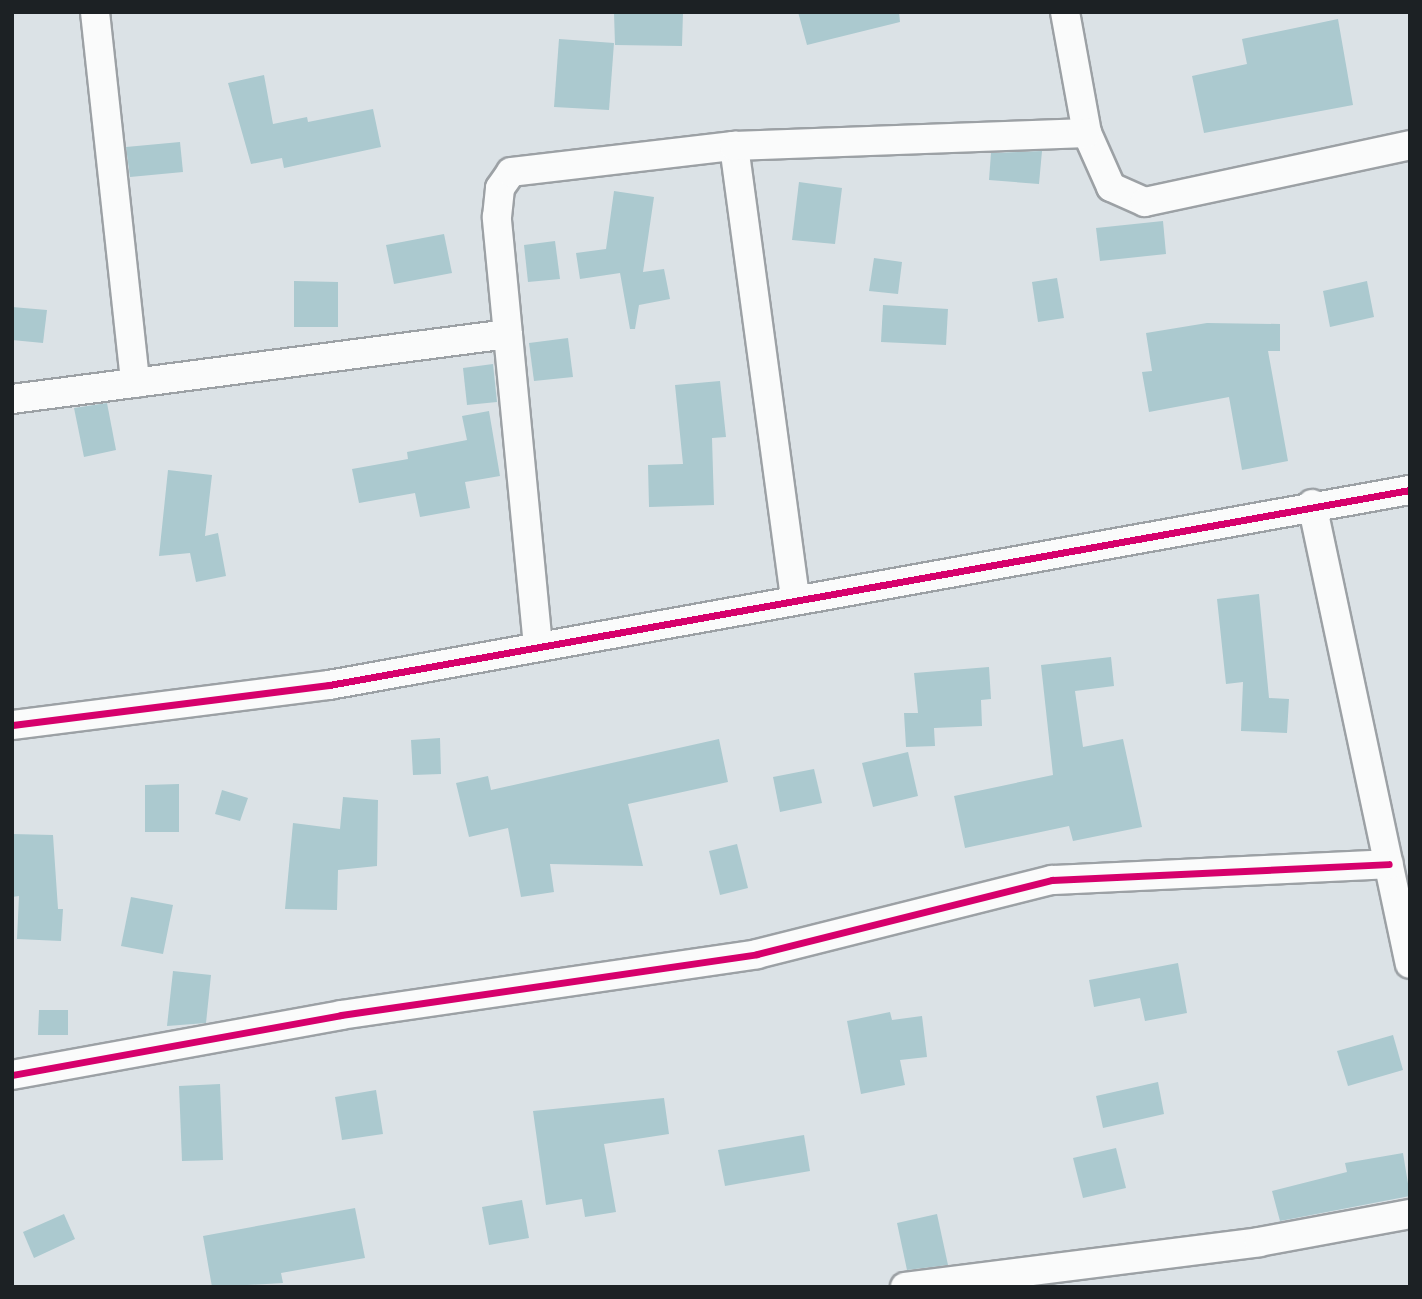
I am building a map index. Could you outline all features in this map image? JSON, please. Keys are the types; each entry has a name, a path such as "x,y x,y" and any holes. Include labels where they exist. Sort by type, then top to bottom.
{"street":[{"path":"95,12 135,383"},
{"path":"1065,12 1087,133 1111,187 1145,202 1410,145"},
{"path":"538,646 497,217 500,188 511,172 734,146 1087,133"},
{"path":"734,146 795,599"},
{"path":"12,399 508,334"},
{"path":"12,725 329,685 1312,504 1410,490"},
{"path":"1312,504 1410,964"},
{"path":"12,1075 341,1015 757,954 1052,880 1389,864"},
{"path":"905,1287 1259,1242 1410,1214"}],"building":[{"path":"614,12 683,12 682,46 615,45"},
{"path":"798,12 899,12 900,22 807,45"},
{"path":"1338,19 1353,105 1204,133 1192,76 1247,64 1242,39"},
{"path":"559,39 614,43 609,110 554,107"},
{"path":"264,75 273,124 307,117 308,122 373,109 381,147 284,168 282,158 251,164 228,83"},
{"path":"180,142 183,172 130,177 126,147"},
{"path":"1042,151 1039,184 989,180 991,153"},
{"path":"799,182 842,188 835,244 792,240"},
{"path":"614,191 654,197 643,272 664,269 670,299 639,305 635,329 630,329 620,273 580,279 576,253 606,249"},
{"path":"1163,221 1166,254 1100,261 1096,228"},
{"path":"444,234 452,273 394,284 386,245"},
{"path":"555,241 560,279 528,282 524,245"},
{"path":"874,258 902,262 898,294 869,291"},
{"path":"1057,278 1064,318 1038,322 1032,282"},
{"path":"294,281 338,282 338,327 294,327"},
{"path":"1367,281 1374,317 1330,327 1323,291"},
{"path":"883,305 948,309 946,345 881,342"},
{"path":"12,307 47,310 43,343 12,340"},
{"path":"1207,323 1280,324 1280,351 1268,351 1288,461 1242,470 1229,397 1149,412 1142,372 1152,371 1146,333"},
{"path":"568,338 573,377 534,381 529,343"},
{"path":"493,364 497,402 467,405 463,368"},
{"path":"720,381 726,437 712,438 714,505 649,507 648,465 683,464 675,385"},
{"path":"107,403 116,450 84,457 74,408"},
{"path":"489,411 500,476 465,482 470,508 420,517 415,493 359,503 352,469 408,459 407,452 467,440 462,416"},
{"path":"168,470 212,475 205,536 218,533 226,576 196,582 190,553 159,556"},
{"path":"1259,594 1269,698 1289,699 1287,733 1241,731 1243,682 1226,684 1217,599"},
{"path":"1111,657 1114,686 1075,691 1083,747 1123,739 1142,827 1073,841 1069,826 965,848 954,796 1053,775 1041,665"},
{"path":"989,667 991,699 981,700 982,726 934,728 935,746 906,747 904,713 918,713 914,673"},
{"path":"440,738 441,774 413,775 411,740"},
{"path":"719,739 728,782 628,804 643,866 550,864 554,892 521,897 508,828 469,837 456,783 488,776 491,790"},
{"path":"908,752 918,796 873,807 862,763"},
{"path":"814,769 822,803 780,812 773,777"},
{"path":"179,784 179,832 145,832 145,785"},
{"path":"222,790 248,798 240,821 215,814"},
{"path":"343,797 378,800 377,866 338,870 337,910 285,909 293,823 340,829"},
{"path":"12,834 53,835 58,909 63,909 61,941 17,939 19,896 12,897"},
{"path":"737,844 748,888 720,895 709,851"},
{"path":"131,897 173,905 163,954 121,946"},
{"path":"1178,963 1187,1013 1145,1021 1140,998 1094,1007 1089,980"},
{"path":"173,971 211,975 206,1023 167,1026"},
{"path":"39,1010 68,1010 68,1035 38,1035"},
{"path":"890,1012 892,1020 922,1016 927,1057 900,1060 905,1085 861,1094 847,1021"},
{"path":"1393,1035 1403,1070 1348,1086 1337,1051"},
{"path":"1158,1082 1164,1114 1103,1128 1096,1096"},
{"path":"220,1084 223,1160 182,1161 179,1086"},
{"path":"376,1090 383,1134 342,1140 335,1097"},
{"path":"664,1098 669,1134 604,1144 616,1212 585,1217 582,1199 546,1205 533,1111"},
{"path":"804,1135 810,1171 725,1186 718,1150"},
{"path":"1116,1148 1126,1188 1083,1198 1073,1158"},
{"path":"1403,1153 1410,1196 1280,1221 1272,1191 1347,1172 1345,1163"},
{"path":"522,1200 529,1238 489,1245 482,1207"},
{"path":"355,1208 365,1258 281,1273 283,1283 212,1287 203,1236"},
{"path":"64,1214 75,1239 34,1258 23,1232"},
{"path":"937,1214 948,1265 907,1270 897,1223"}],"cycle path":[{"path":"12,725 329,685 1410,490"},
{"path":"12,1075 341,1015 757,954 1052,880 1389,864"}]}
